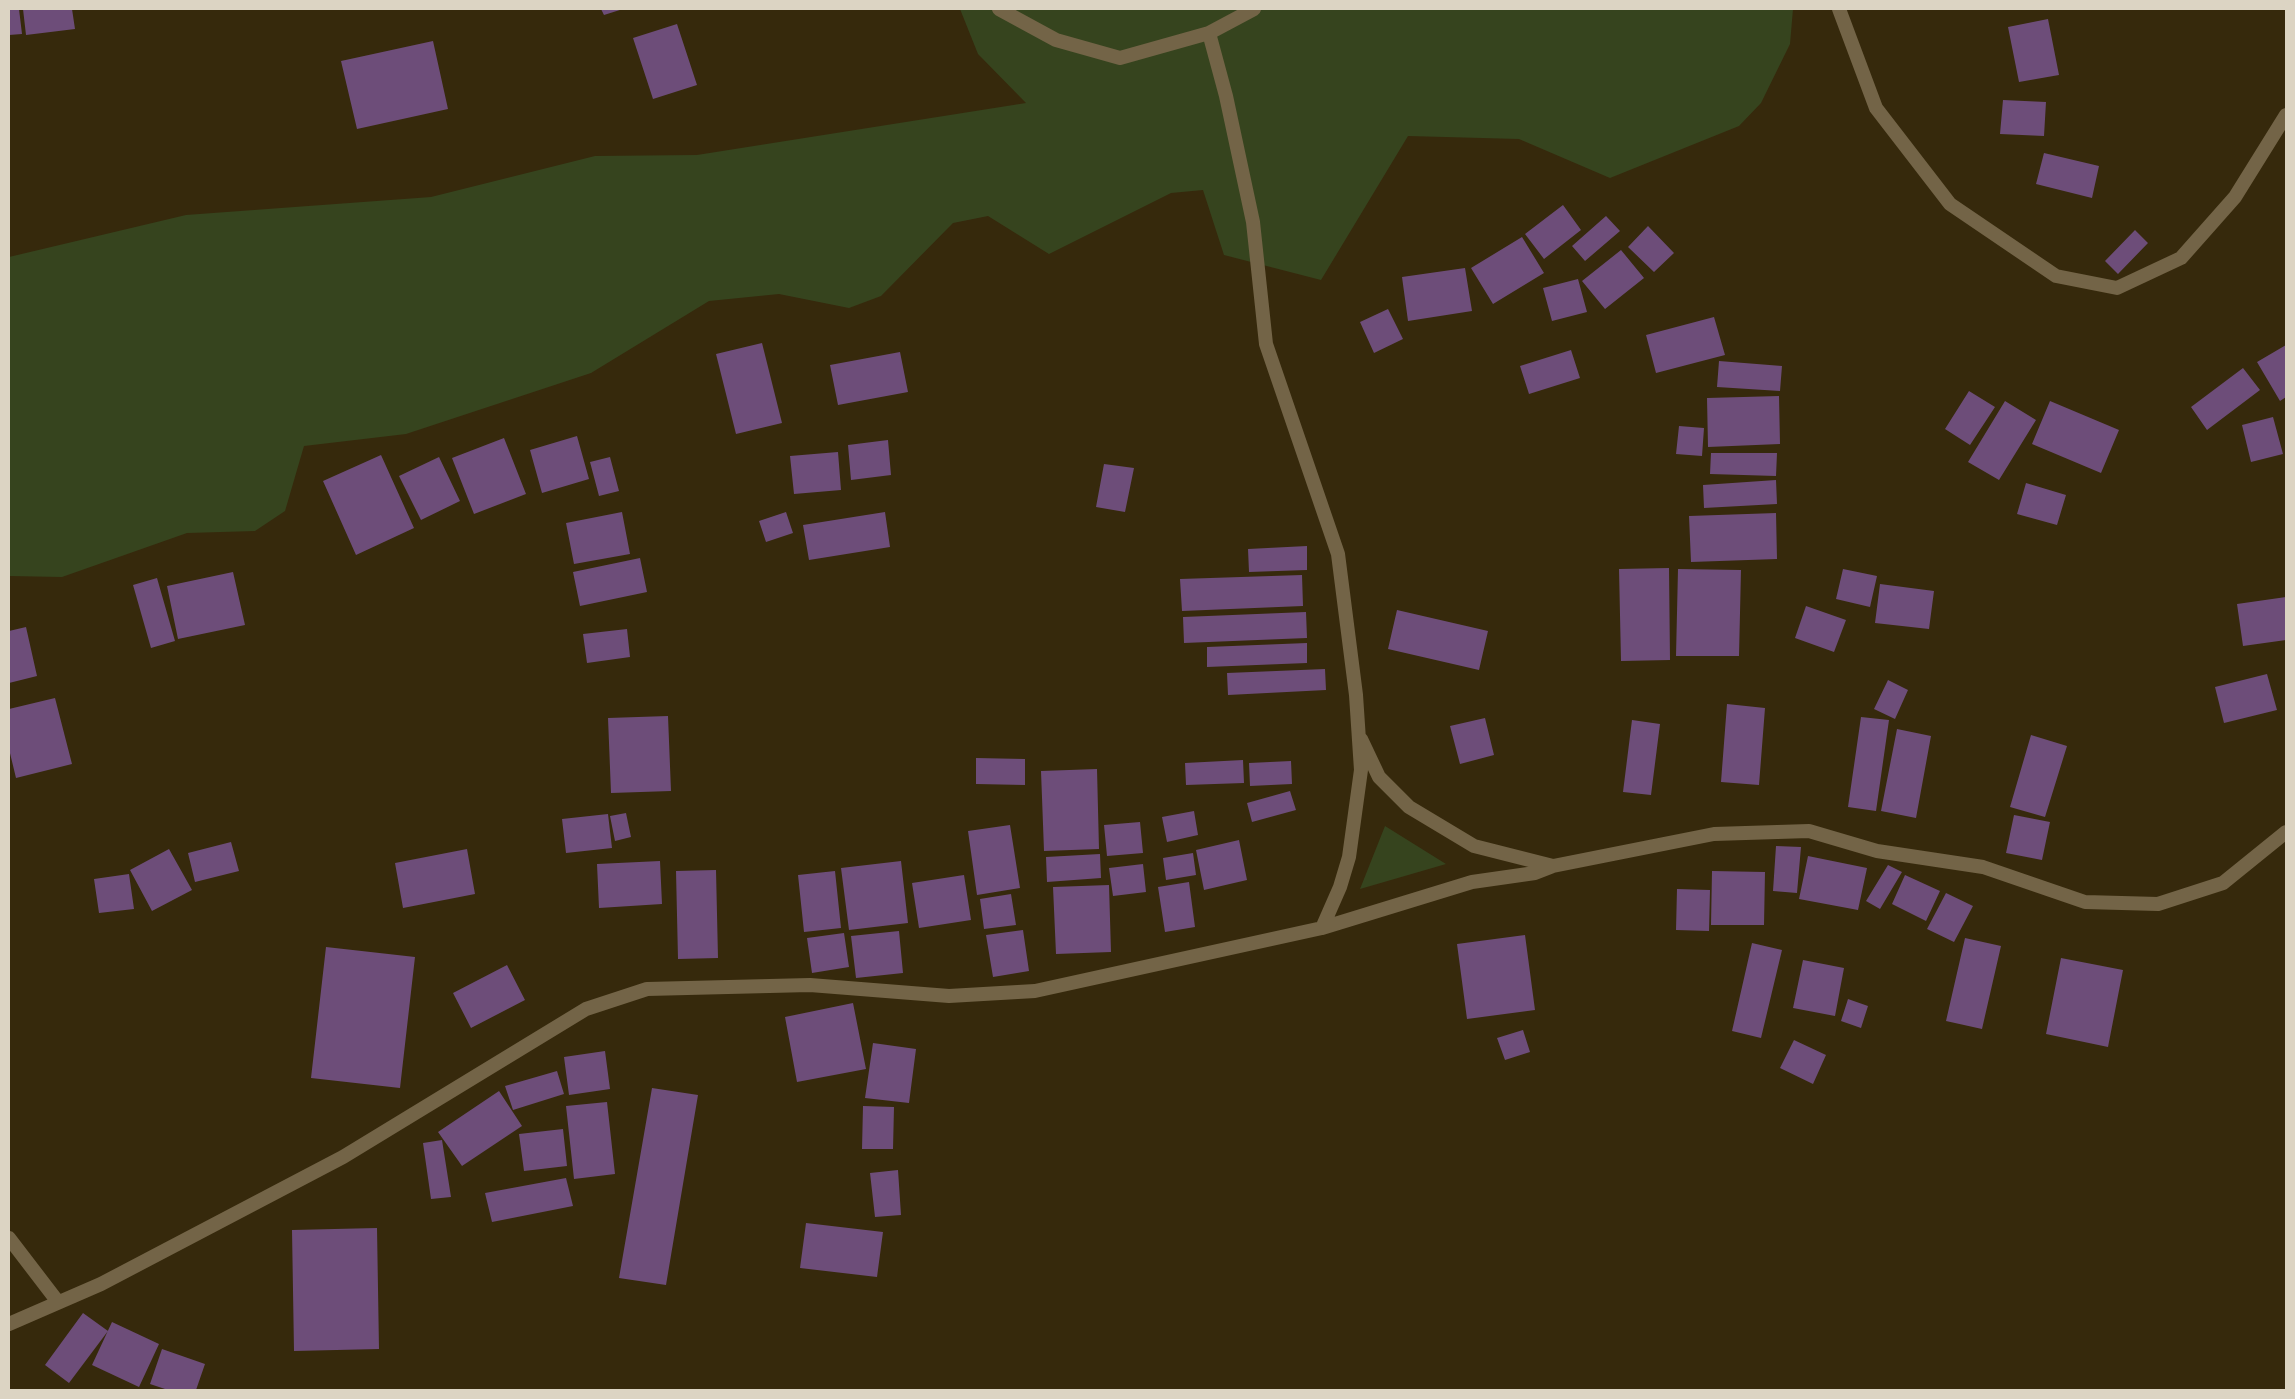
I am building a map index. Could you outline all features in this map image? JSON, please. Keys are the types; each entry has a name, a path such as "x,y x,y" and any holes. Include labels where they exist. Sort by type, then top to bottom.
{"street":[{"path":"1000,9 1056,40 1120,58 1209,33 1254,9"},
{"path":"1839,9 1876,108 1950,204 2056,276 2117,288 2181,258 2235,197 2286,115"},
{"path":"1209,33 1226,96 1253,222 1266,344 1338,554 1356,695 1361,770 1352,842 1340,887 1322,928"},
{"path":"1357,729 1379,777 1409,807 1474,846 1553,866"},
{"path":"9,1324 100,1284 344,1156 586,1009 647,989 810,985 949,996 1035,991 1322,928 1472,882 1535,872 1553,866 1714,834 1809,831 1877,851 1983,867 2085,902 2158,904 2223,883 2286,832"},
{"path":"9,1238 58,1302"}],"green space":[{"path":"960,9 1793,9 1790,44 1761,103 1739,126 1610,178 1519,139 1408,136 1321,280 1224,255 1203,190 1171,193 1049,254 988,216 953,223 881,296 849,308 779,294 709,301 591,373 406,434 304,446 285,511 255,531 187,533 62,577 9,576 9,257 186,215 431,197 595,156 697,155 1026,103 978,54"},
{"path":"1385,826 1446,864 1360,889"}],"building":[{"path":"9,9 19,9 22,34 9,35"},
{"path":"23,9 72,9 75,29 26,35"},
{"path":"601,9 623,9 604,15"},
{"path":"2048,19 2059,75 2019,82 2008,27"},
{"path":"677,24 697,85 653,99 633,38"},
{"path":"433,41 448,109 357,129 341,61"},
{"path":"2003,100 2046,102 2044,136 2000,134"},
{"path":"2044,153 2099,166 2092,198 2036,184"},
{"path":"1563,205 1581,230 1544,259 1525,234"},
{"path":"1606,216 1620,231 1585,261 1572,246"},
{"path":"1648,226 1674,253 1654,272 1628,247"},
{"path":"2135,230 2148,243 2118,274 2105,261"},
{"path":"1522,237 1544,273 1493,304 1471,268"},
{"path":"1621,250 1644,278 1605,309 1582,281"},
{"path":"1465,268 1472,311 1408,321 1402,277"},
{"path":"1578,279 1587,312 1552,321 1543,288"},
{"path":"1388,309 1403,339 1374,353 1360,322"},
{"path":"1714,317 1725,355 1656,373 1646,335"},
{"path":"762,343 782,423 736,434 716,354"},
{"path":"2286,345 2286,397 2280,401 2257,362"},
{"path":"1571,350 1580,378 1529,394 1520,366"},
{"path":"900,352 908,392 838,405 830,365"},
{"path":"1719,361 1782,366 1780,391 1717,387"},
{"path":"2243,368 2260,390 2207,430 2191,407"},
{"path":"1969,391 1995,407 1970,445 1945,429"},
{"path":"1779,396 1780,444 1708,447 1707,398"},
{"path":"2005,401 2036,420 1999,480 1968,462"},
{"path":"2050,401 2119,430 2101,473 2032,444"},
{"path":"2273,417 2283,454 2251,462 2242,425"},
{"path":"1679,426 1704,428 1702,456 1676,454"},
{"path":"577,436 589,479 542,493 530,450"},
{"path":"504,438 526,494 474,514 452,458"},
{"path":"888,440 891,475 851,480 848,445"},
{"path":"838,452 841,490 794,494 790,456"},
{"path":"1711,453 1777,453 1776,476 1710,474"},
{"path":"381,455 414,528 356,555 323,481"},
{"path":"439,457 460,501 421,520 399,476"},
{"path":"610,457 619,491 599,496 590,462"},
{"path":"1104,464 1134,468 1125,512 1096,507"},
{"path":"1776,480 1777,504 1704,508 1703,485"},
{"path":"2026,483 2066,495 2057,525 2017,514"},
{"path":"622,512 630,554 574,564 566,523"},
{"path":"786,512 793,533 766,542 759,521"},
{"path":"885,512 890,547 809,560 803,525"},
{"path":"1776,513 1777,559 1691,562 1689,516"},
{"path":"1307,546 1307,570 1249,572 1248,549"},
{"path":"640,558 647,592 580,606 573,572"},
{"path":"1669,568 1670,660 1621,661 1619,569"},
{"path":"1678,569 1741,570 1739,656 1676,656"},
{"path":"1843,569 1877,576 1870,607 1836,599"},
{"path":"233,572 245,625 178,639 167,586"},
{"path":"1302,575 1303,606 1182,611 1180,579"},
{"path":"157,578 175,641 151,648 133,585"},
{"path":"1880,584 1934,591 1929,629 1875,623"},
{"path":"2286,597 2286,640 2243,646 2237,604"},
{"path":"1806,606 1846,620 1834,652 1795,638"},
{"path":"1397,610 1488,631 1479,670 1388,649"},
{"path":"1306,612 1307,638 1184,643 1183,617"},
{"path":"26,627 37,676 9,683 9,631"},
{"path":"627,629 630,657 587,663 583,634"},
{"path":"1307,643 1307,663 1207,667 1207,647"},
{"path":"1325,669 1326,690 1228,695 1227,673"},
{"path":"2267,674 2277,710 2224,723 2215,687"},
{"path":"1888,680 1908,690 1895,719 1874,709"},
{"path":"55,698 72,764 16,778 9,749 9,709"},
{"path":"1727,704 1765,708 1759,785 1721,782"},
{"path":"668,716 671,791 611,793 608,718"},
{"path":"1861,717 1889,720 1876,811 1848,807"},
{"path":"1485,718 1494,755 1460,764 1450,726"},
{"path":"1632,720 1660,724 1651,795 1623,792"},
{"path":"1897,729 1931,736 1916,818 1881,811"},
{"path":"2031,735 2067,746 2045,817 2010,807"},
{"path":"976,758 1025,759 1025,785 976,784"},
{"path":"1243,760 1244,783 1186,785 1185,763"},
{"path":"1291,761 1292,784 1250,786 1249,763"},
{"path":"1097,769 1099,849 1044,851 1041,771"},
{"path":"1290,791 1296,810 1252,822 1247,803"},
{"path":"1194,811 1198,835 1167,842 1162,817"},
{"path":"626,813 631,837 615,841 610,816"},
{"path":"608,814 612,848 566,853 562,819"},
{"path":"2014,815 2050,822 2042,860 2006,853"},
{"path":"1140,822 1143,853 1107,856 1104,825"},
{"path":"1010,825 1020,888 977,895 968,831"},
{"path":"1239,840 1247,880 1204,890 1196,850"},
{"path":"231,842 239,871 195,882 188,853"},
{"path":"1776,846 1801,847 1797,893 1773,891"},
{"path":"169,849 192,890 152,911 130,870"},
{"path":"467,849 475,894 403,908 395,863"},
{"path":"1193,853 1196,875 1166,880 1163,858"},
{"path":"1100,854 1101,878 1047,882 1046,857"},
{"path":"1808,856 1867,868 1858,910 1799,899"},
{"path":"660,861 662,904 599,908 597,864"},
{"path":"901,861 908,923 849,930 841,868"},
{"path":"1143,864 1146,892 1113,896 1109,868"},
{"path":"1888,865 1902,872 1880,909 1866,901"},
{"path":"716,870 718,958 678,959 676,871"},
{"path":"835,871 841,928 804,932 798,875"},
{"path":"1712,871 1765,872 1764,925 1711,925"},
{"path":"129,874 134,909 99,913 94,879"},
{"path":"964,875 971,920 919,928 912,883"},
{"path":"1905,875 1940,891 1926,921 1892,904"},
{"path":"1189,882 1195,927 1165,932 1158,887"},
{"path":"1109,885 1111,952 1056,954 1053,887"},
{"path":"1677,889 1710,890 1709,931 1676,930"},
{"path":"1946,893 1973,906 1954,942 1927,929"},
{"path":"1011,894 1016,925 984,929 980,899"},
{"path":"1023,930 1029,971 993,977 986,935"},
{"path":"899,931 903,973 856,978 851,936"},
{"path":"844,933 849,967 812,973 807,938"},
{"path":"1525,935 1535,1010 1467,1019 1457,944"},
{"path":"1965,938 2001,946 1982,1029 1946,1021"},
{"path":"1752,943 1782,950 1761,1038 1732,1031"},
{"path":"326,947 415,957 400,1088 311,1078"},
{"path":"2061,958 2123,970 2108,1047 2046,1034"},
{"path":"1803,960 1844,968 1835,1016 1793,1008"},
{"path":"507,965 525,1000 471,1028 453,993"},
{"path":"1848,999 1868,1006 1861,1028 1841,1021"},
{"path":"853,1003 866,1069 797,1082 785,1017"},
{"path":"1523,1030 1530,1052 1505,1060 1497,1038"},
{"path":"1794,1040 1826,1055 1813,1084 1780,1068"},
{"path":"873,1043 916,1049 909,1103 865,1098"},
{"path":"605,1051 610,1089 569,1095 564,1057"},
{"path":"557,1071 564,1094 513,1110 505,1086"},
{"path":"652,1088 698,1095 666,1285 619,1278"},
{"path":"499,1091 522,1126 462,1166 438,1132"},
{"path":"607,1102 615,1174 574,1179 566,1106"},
{"path":"863,1106 894,1107 893,1149 862,1149"},
{"path":"563,1129 567,1166 524,1171 519,1134"},
{"path":"442,1140 451,1197 431,1199 423,1143"},
{"path":"898,1170 901,1215 875,1217 870,1173"},
{"path":"566,1178 573,1206 492,1222 485,1193"},
{"path":"806,1223 883,1232 877,1277 800,1268"},
{"path":"377,1228 379,1349 294,1351 292,1230"},
{"path":"83,1313 108,1331 69,1383 45,1365"},
{"path":"112,1322 159,1344 139,1387 92,1365"},
{"path":"162,1349 205,1364 196,1390 168,1390 150,1384"}]}
